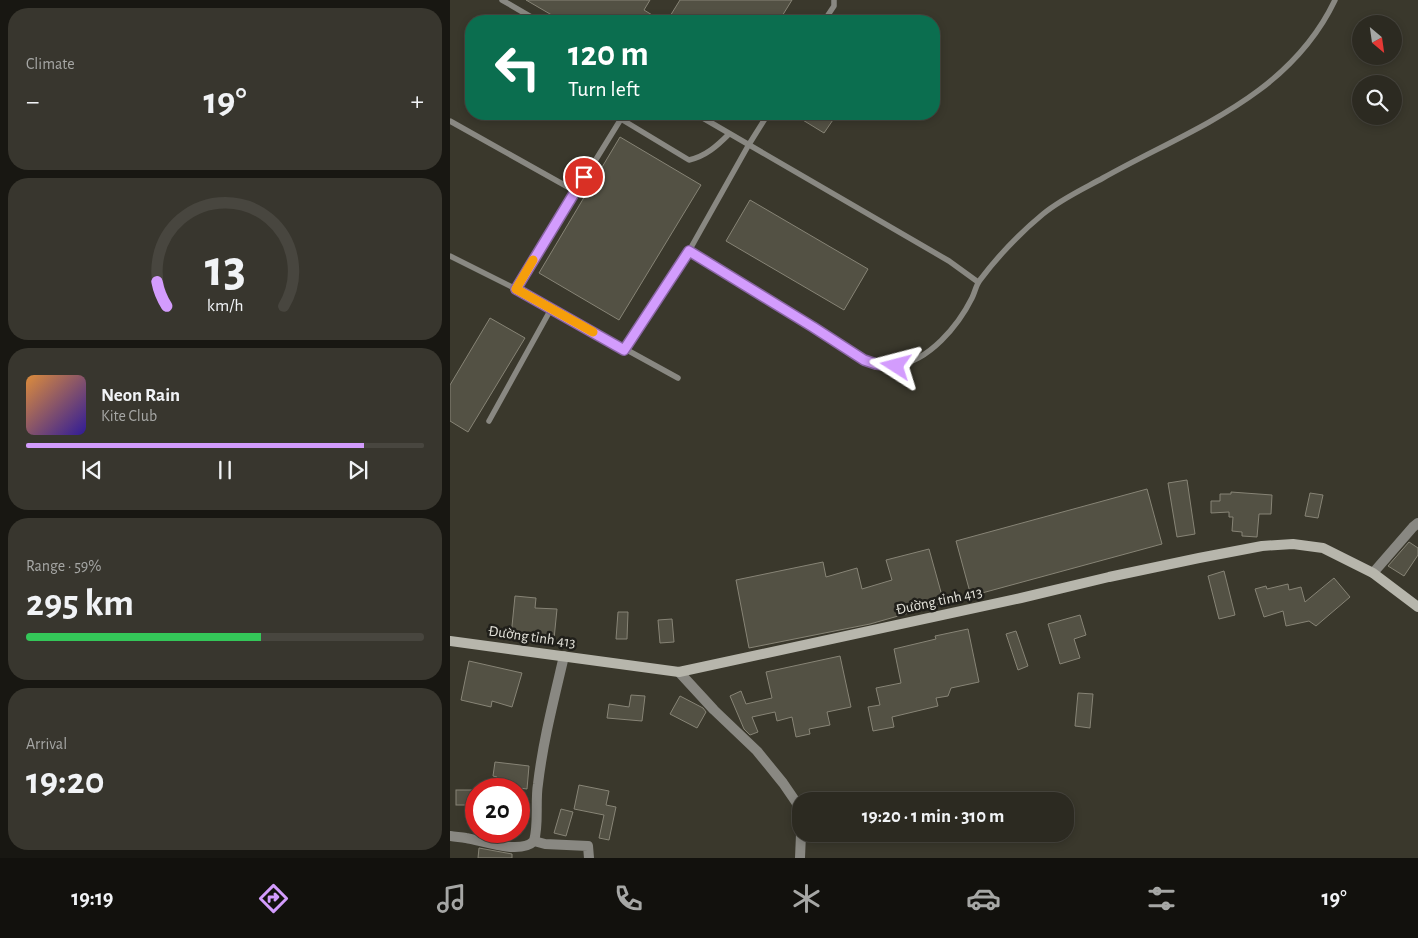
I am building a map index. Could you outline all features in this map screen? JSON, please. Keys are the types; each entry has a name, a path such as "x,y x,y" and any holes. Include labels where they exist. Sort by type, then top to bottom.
{"main road":[{"name":"Đường tỉnh 413","path":"450,641 679,672 1109,577 1262,546 1292,544 1322,548 1373,572 1418,607"}],"street":[{"path":"1373,572 1418,523"},
{"path":"450,836 506,847 528,846 534,841 539,771 564,656"},
{"path":"679,672 714,710 758,751 792,796"},
{"path":"534,841 545,844 588,846 589,858"},
{"path":"800,858 801,842"}],"lane":[{"path":"502,0 528,15"},
{"path":"828,15 834,6 834,0"},
{"path":"689,251 864,360 876,364 896,366 911,362 926,354 959,320 972,298 978,282 1006,249 1042,215 1057,204 1131,162 1180,139 1231,110 1273,80 1306,46 1326,18 1335,0"},
{"path":"516,289 620,120"},
{"path":"629,120 689,160 708,153 718,146 729,134"},
{"path":"706,120 949,261 978,282"},
{"path":"624,350 689,251 764,120"},
{"path":"450,121 575,192"},
{"path":"450,256 516,289 678,378"},
{"path":"489,421 551,309"}],"building":[{"path":"526,0 650,0 644,10 652,15 552,15"},
{"path":"680,0 792,0 783,15 671,15"},
{"path":"803,120 833,120 824,133"},
{"path":"620,137 701,185 619,320 539,273"},
{"path":"750,200 868,269 844,310 726,241"},
{"path":"490,318 525,338 468,432 450,421 450,385"},
{"path":"1187,480 1195,534 1177,537 1168,483"},
{"path":"1147,489 1162,544 971,596 956,541"},
{"path":"1231,492 1272,495 1271,514 1259,514 1257,537 1242,536 1242,532 1232,531 1233,517 1229,517 1229,512 1211,513 1211,501 1220,501 1220,494 1231,494"},
{"path":"1310,493 1323,495 1318,518 1305,516"},
{"path":"1409,542 1418,548 1418,555 1404,576 1388,566"},
{"path":"929,549 944,603 870,624 749,648 736,580 823,562 826,577 857,568 862,589 892,580 886,560"},
{"path":"1224,571 1235,615 1219,619 1208,576"},
{"path":"1334,578 1350,597 1316,626 1309,621 1286,626 1283,611 1264,617 1255,589 1266,586 1267,589 1288,584 1289,590 1301,587 1305,602"},
{"path":"515,596 536,598 535,608 557,609 554,639 511,636"},
{"path":"618,612 628,612 627,639 616,639"},
{"path":"1080,615 1086,635 1074,639 1080,658 1060,664 1048,624"},
{"path":"672,619 674,642 660,643 658,620"},
{"path":"968,629 979,682 951,688 948,696 936,698 938,706 892,717 894,727 873,731 868,707 880,705 876,688 901,683 894,649 936,639 935,636"},
{"path":"1016,631 1028,666 1018,670 1006,634"},
{"path":"840,656 851,707 827,712 830,725 809,729 810,734 796,737 792,717 777,721 775,712 752,717 758,732 750,735 744,729 730,696 741,691 746,704 772,698 766,672"},
{"path":"469,661 522,673 512,707 492,701 491,707 461,700"},
{"path":"1078,693 1093,694 1090,728 1075,726"},
{"path":"631,695 645,696 642,721 607,718 609,704 629,707"},
{"path":"680,696 703,708 706,712 697,728 670,714"},
{"path":"495,762 529,766 528,778 497,778 493,776"},
{"path":"579,785 609,791 606,805 616,807 609,840 599,838 604,815 574,809"},
{"path":"456,790 465,790 465,805 456,805"},
{"path":"561,809 573,812 566,836 554,833"},
{"path":"479,848 512,854 512,858 478,858"}],"slow traffic":[{"path":"533,260 516,289 593,332"}],"route":[{"path":"584,177 516,289 624,350 689,251 864,360 876,364 896,366"}]}
